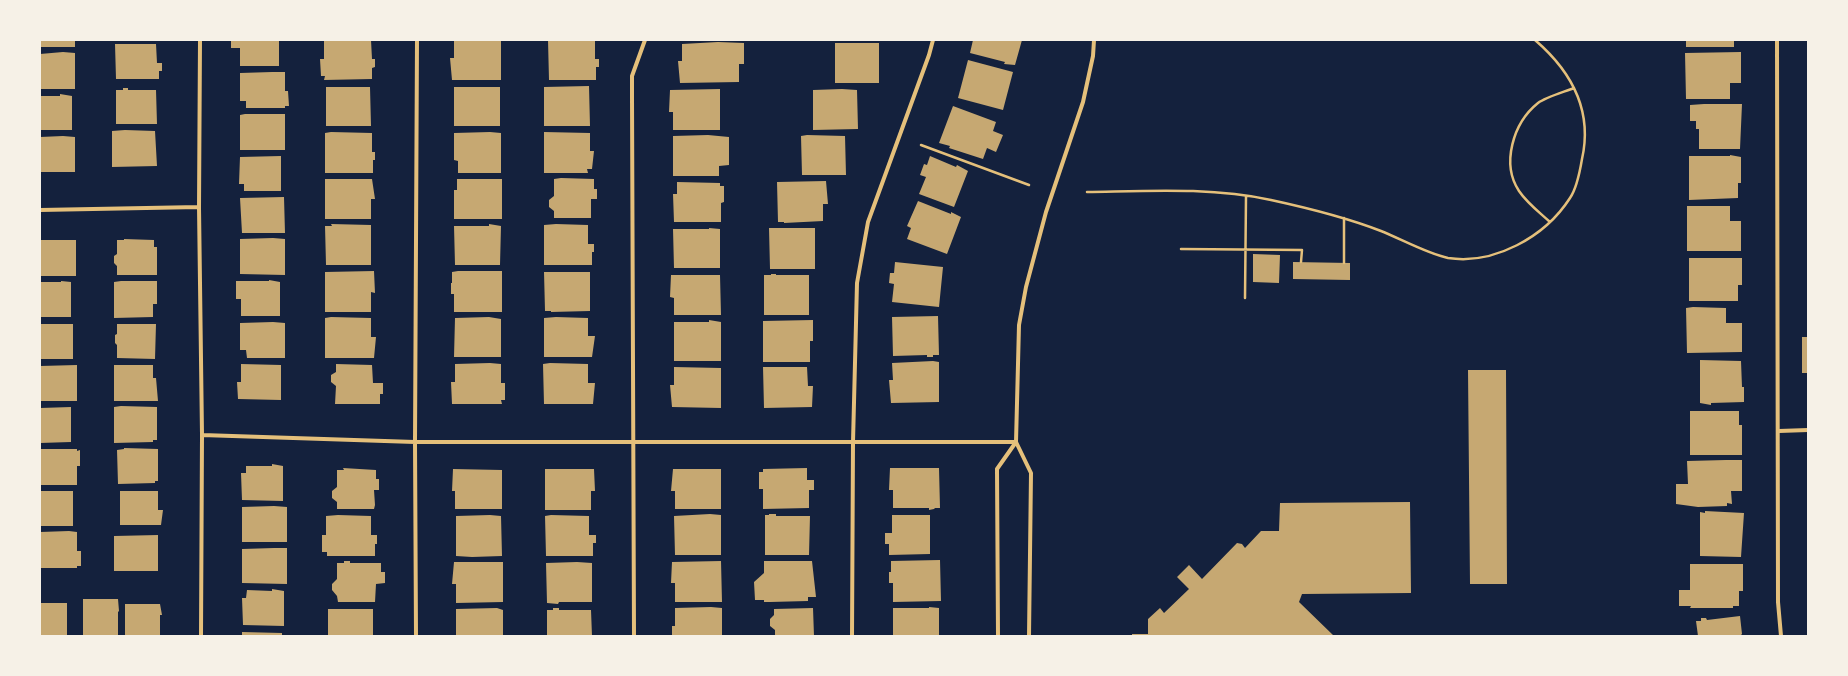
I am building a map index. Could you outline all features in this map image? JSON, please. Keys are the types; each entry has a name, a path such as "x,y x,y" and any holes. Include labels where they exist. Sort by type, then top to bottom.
{"street":[{"path":"200,40 199,207 202,435 201,636"},
{"path":"416,636 415,442 417,40"},
{"path":"634,636 635,442 632,76 645,40"},
{"path":"852,636 853,442 857,283 868,222 929,55 933,40"},
{"path":"1029,636 1031,473 1016,442 1019,325 1026,287 1046,212 1083,102 1094,40"},
{"path":"1777,40 1779,431 1778,602 1780,636"},
{"path":"40,210 199,207"},
{"path":"1779,431 1808,430"},
{"path":"202,435 415,442 1016,442"},
{"path":"998,636 997,469 1016,442"}],"path":[{"path":"1088,192 1179,191 1246,196 1330,213 1448,258 1484,256 1505,250 1524,242 1550,222 1571,197 1585,143 1584,118 1568,75 1558,62 1535,40"},
{"path":"1550,222 1531,206 1518,190 1510,170 1512,139 1523,120 1538,103 1574,88"},
{"path":"921,145 1029,185"},
{"path":"1245,298 1246,196"},
{"path":"1344,218 1344,263"},
{"path":"1181,249 1302,250 1302,262"}],"building":[{"path":"40,40 75,40 75,47 40,47"},
{"path":"231,40 279,40 279,66 240,66 240,48 231,48"},
{"path":"324,40 371,40 372,59 375,59 375,67 372,68 372,79 324,80 325,76 321,76 320,59 324,59"},
{"path":"454,40 501,40 501,80 452,80 450,58 454,58"},
{"path":"548,40 595,40 595,59 599,59 599,67 596,67 596,80 549,80"},
{"path":"973,40 1022,40 1015,65 1004,64 1005,62 970,53"},
{"path":"1686,40 1734,40 1734,47 1686,47"},
{"path":"718,42 744,43 744,64 739,64 739,82 680,83 678,61 682,61 682,44"},
{"path":"835,43 879,43 879,83 835,83"},
{"path":"115,44 156,44 157,63 162,63 162,71 159,71 159,79 116,79"},
{"path":"63,52 75,53 75,89 40,89 40,54"},
{"path":"1741,52 1741,83 1730,83 1730,99 1686,99 1685,53"},
{"path":"968,60 1013,72 1003,110 958,98"},
{"path":"285,72 285,91 288,91 289,106 285,106 285,108 246,108 246,101 240,101 240,73"},
{"path":"589,86 590,126 544,126 544,87"},
{"path":"326,87 370,87 371,126 326,126"},
{"path":"454,87 500,87 500,126 454,126"},
{"path":"123,88 128,88 128,90 156,90 157,124 116,124 116,90 123,90"},
{"path":"720,89 720,130 673,130 673,112 669,112 670,90"},
{"path":"813,90 857,90 858,129 813,130"},
{"path":"60,94 72,96 72,130 40,130 40,96 60,96"},
{"path":"1742,104 1740,149 1699,149 1699,129 1696,129 1696,121 1690,121 1690,105"},
{"path":"953,106 996,122 993,131 1003,135 996,152 987,148 983,159 949,148 950,146 939,143"},
{"path":"285,114 285,150 240,150 240,115"},
{"path":"112,131 155,131 157,166 112,167"},
{"path":"544,132 590,133 590,151 594,151 592,169 587,169 588,173 544,173"},
{"path":"325,133 372,133 372,152 375,152 375,160 373,160 373,173 325,173"},
{"path":"454,133 501,133 501,173 458,173 458,161 454,160"},
{"path":"708,135 729,137 729,165 719,166 719,176 673,176 673,136"},
{"path":"801,136 845,136 846,175 802,175"},
{"path":"40,137 75,137 75,172 40,172"},
{"path":"1730,155 1741,157 1741,183 1738,183 1738,198 1689,200 1689,156"},
{"path":"281,156 281,191 244,191 244,184 239,184 240,157"},
{"path":"930,156 956,167 957,165 968,171 954,207 919,194 926,177 920,175 924,164 927,165"},
{"path":"325,179 372,179 375,199 371,199 371,219 325,219"},
{"path":"457,179 502,179 502,219 454,219 454,190 457,190"},
{"path":"554,179 594,179 594,189 597,189 597,199 591,199 591,218 554,218 554,211 549,207 549,200 554,196"},
{"path":"826,181 828,204 823,204 823,221 778,222 777,182"},
{"path":"677,182 720,183 720,186 724,186 724,202 721,203 721,222 674,222 673,194 677,194"},
{"path":"284,197 285,233 242,233 240,198"},
{"path":"918,201 961,217 947,254 907,239 911,228 907,226"},
{"path":"1687,206 1730,206 1730,221 1741,221 1741,251 1687,251"},
{"path":"331,224 371,225 371,265 326,265 325,226 332,226"},
{"path":"489,224 501,226 500,265 455,265 454,226 489,226"},
{"path":"544,225 588,225 588,244 594,244 594,252 592,252 592,265 544,265"},
{"path":"769,228 815,228 815,269 770,269"},
{"path":"673,229 720,229 720,268 674,268"},
{"path":"240,239 285,239 285,275 240,274"},
{"path":"40,240 76,240 76,276 40,276"},
{"path":"117,240 154,240 154,247 157,247 157,275 117,275 117,266 114,263 114,256 117,254"},
{"path":"1253,254 1280,255 1279,283 1253,282"},
{"path":"1689,258 1742,258 1742,285 1738,285 1738,301 1689,301"},
{"path":"895,262 943,267 939,307 892,302 894,284 889,283 890,273 894,273"},
{"path":"1293,262 1350,263 1350,280 1293,279"},
{"path":"374,271 375,293 371,292 371,312 325,312 325,272"},
{"path":"502,271 502,312 454,312 454,294 451,294 452,272"},
{"path":"544,272 590,272 590,311 545,311"},
{"path":"671,275 720,275 721,315 674,315 674,298 670,297"},
{"path":"764,275 809,275 809,315 764,315"},
{"path":"269,280 280,282 280,316 241,316 241,299 236,299 236,281"},
{"path":"157,281 157,304 153,304 153,317 114,318 114,282"},
{"path":"40,282 71,282 71,317 40,317"},
{"path":"1686,308 1726,308 1726,323 1742,323 1742,352 1687,353"},
{"path":"938,316 939,355 933,355 933,357 927,357 927,355 893,356 892,317"},
{"path":"489,317 501,319 501,357 454,357 455,318"},
{"path":"325,318 371,318 371,337 376,337 374,358 325,358"},
{"path":"544,318 588,318 588,336 595,336 592,357 544,357"},
{"path":"709,320 721,322 721,361 674,361 674,322 709,322"},
{"path":"813,320 813,341 810,341 810,362 763,362 763,321"},
{"path":"240,323 285,323 285,358 247,358 246,350 240,350"},
{"path":"40,324 73,324 73,359 40,359"},
{"path":"117,324 156,324 155,359 117,358 115,335 117,334"},
{"path":"1802,337 1808,337 1808,373 1802,373"},
{"path":"1700,360 1741,361 1744,402 1711,403 1711,405 1700,403"},
{"path":"939,362 939,402 891,403 889,380 893,380 892,363"},
{"path":"241,364 281,365 281,400 238,399 237,382 241,382"},
{"path":"336,364 372,365 373,383 383,383 383,394 380,394 380,404 335,404 336,386 331,382 331,375 336,372"},
{"path":"455,364 501,364 501,383 505,383 505,400 501,400 502,404 452,404 451,382 455,382"},
{"path":"543,364 588,364 588,383 595,383 593,404 544,404"},
{"path":"77,365 77,401 40,401 40,366"},
{"path":"114,365 153,365 153,378 156,378 158,401 114,401"},
{"path":"674,367 721,368 721,408 672,407 670,385 674,385"},
{"path":"763,367 807,367 808,386 813,386 812,407 764,408"},
{"path":"1468,370 1506,370 1507,584 1470,584"},
{"path":"71,407 71,442 40,443 40,408"},
{"path":"114,407 157,407 157,440 153,440 153,442 114,443"},
{"path":"1690,411 1739,411 1739,425 1742,425 1742,455 1690,455"},
{"path":"124,448 158,449 158,481 155,481 155,483 118,484 117,450"},
{"path":"40,449 80,450 80,466 77,466 77,485 40,485"},
{"path":"1742,460 1742,491 1731,491 1732,504 1727,503 1727,506 1698,507 1676,504 1676,484 1688,484 1687,461"},
{"path":"272,464 283,466 283,501 242,500 241,473 246,473 246,466 272,466"},
{"path":"343,468 376,470 376,479 379,479 379,490 374,490 374,509 337,509 337,502 332,498 332,491 337,487 337,470 344,470"},
{"path":"807,468 807,480 814,480 814,490 809,490 809,508 763,509 763,489 759,489 759,472 763,472 763,469"},
{"path":"890,468 939,468 940,508 929,510 929,508 893,508 893,490 889,490"},
{"path":"453,469 502,470 502,509 455,509 455,491 452,491"},
{"path":"545,469 594,469 595,491 591,491 591,510 545,510"},
{"path":"673,469 721,469 721,509 675,509 675,491 671,491"},
{"path":"40,491 73,491 73,526 40,526"},
{"path":"120,491 158,491 158,510 163,510 161,525 120,525"},
{"path":"1410,502 1411,593 1302,594 1299,602 1334,636 1132,636 1132,634 1148,634 1148,619 1160,608 1164,613 1189,589 1177,577 1189,565 1202,579 1237,543 1242,544 1245,548 1261,531 1279,531 1280,503"},
{"path":"242,507 287,507 287,542 242,542"},
{"path":"1705,511 1744,513 1741,557 1700,556 1700,512 1705,513"},
{"path":"710,514 721,515 721,555 675,555 674,516"},
{"path":"776,514 776,516 810,516 809,555 765,555 765,515"},
{"path":"892,515 930,515 930,554 889,555 889,544 885,544 885,533 892,533"},
{"path":"326,516 371,516 371,535 377,535 375,556 327,556 327,552 322,552 322,535 326,535"},
{"path":"456,516 501,516 502,556 456,556"},
{"path":"545,516 589,516 589,535 596,535 596,543 593,543 593,556 546,556"},
{"path":"40,532 77,532 77,551 81,551 81,566 77,566 77,568 40,568"},
{"path":"158,535 158,571 114,571 114,536"},
{"path":"287,548 287,584 242,583 242,549"},
{"path":"940,560 941,601 893,602 893,583 889,583 891,561"},
{"path":"344,561 350,561 350,563 381,563 381,572 385,572 385,583 376,584 375,602 338,602 337,596 332,590 332,584 337,579 337,563 344,563"},
{"path":"721,561 722,602 675,602 675,583 671,583 672,562"},
{"path":"764,561 812,561 816,597 808,597 808,601 764,602 764,600 755,600 754,582 764,573"},
{"path":"454,562 503,562 503,602 456,603 456,584 452,584"},
{"path":"546,563 592,563 592,602 559,602 558,604 547,603"},
{"path":"1690,564 1743,564 1743,591 1739,591 1739,606 1733,606 1733,608 1690,608 1691,606 1679,606 1679,590 1690,590"},
{"path":"272,589 284,591 284,626 243,625 242,598 246,598 247,590 272,591"},
{"path":"83,599 118,599 118,636 83,636"},
{"path":"40,603 67,603 67,636 40,636"},
{"path":"125,604 160,604 162,615 160,615 160,636 125,636"},
{"path":"497,608 503,610 503,636 456,636 456,609"},
{"path":"553,608 559,608 559,610 591,610 592,636 547,636 547,610 553,610"},
{"path":"675,608 722,608 722,636 672,636 672,626 675,626"},
{"path":"813,608 814,636 775,636 775,630 770,626 770,619 774,615 774,609"},
{"path":"893,608 939,608 939,636 893,636"},
{"path":"328,609 373,609 373,636 328,636"},
{"path":"1740,616 1742,634 1740,636 1698,636 1696,621 1701,621 1701,618 1706,618 1707,620"},
{"path":"242,632 282,633 282,636 242,636"}]}
